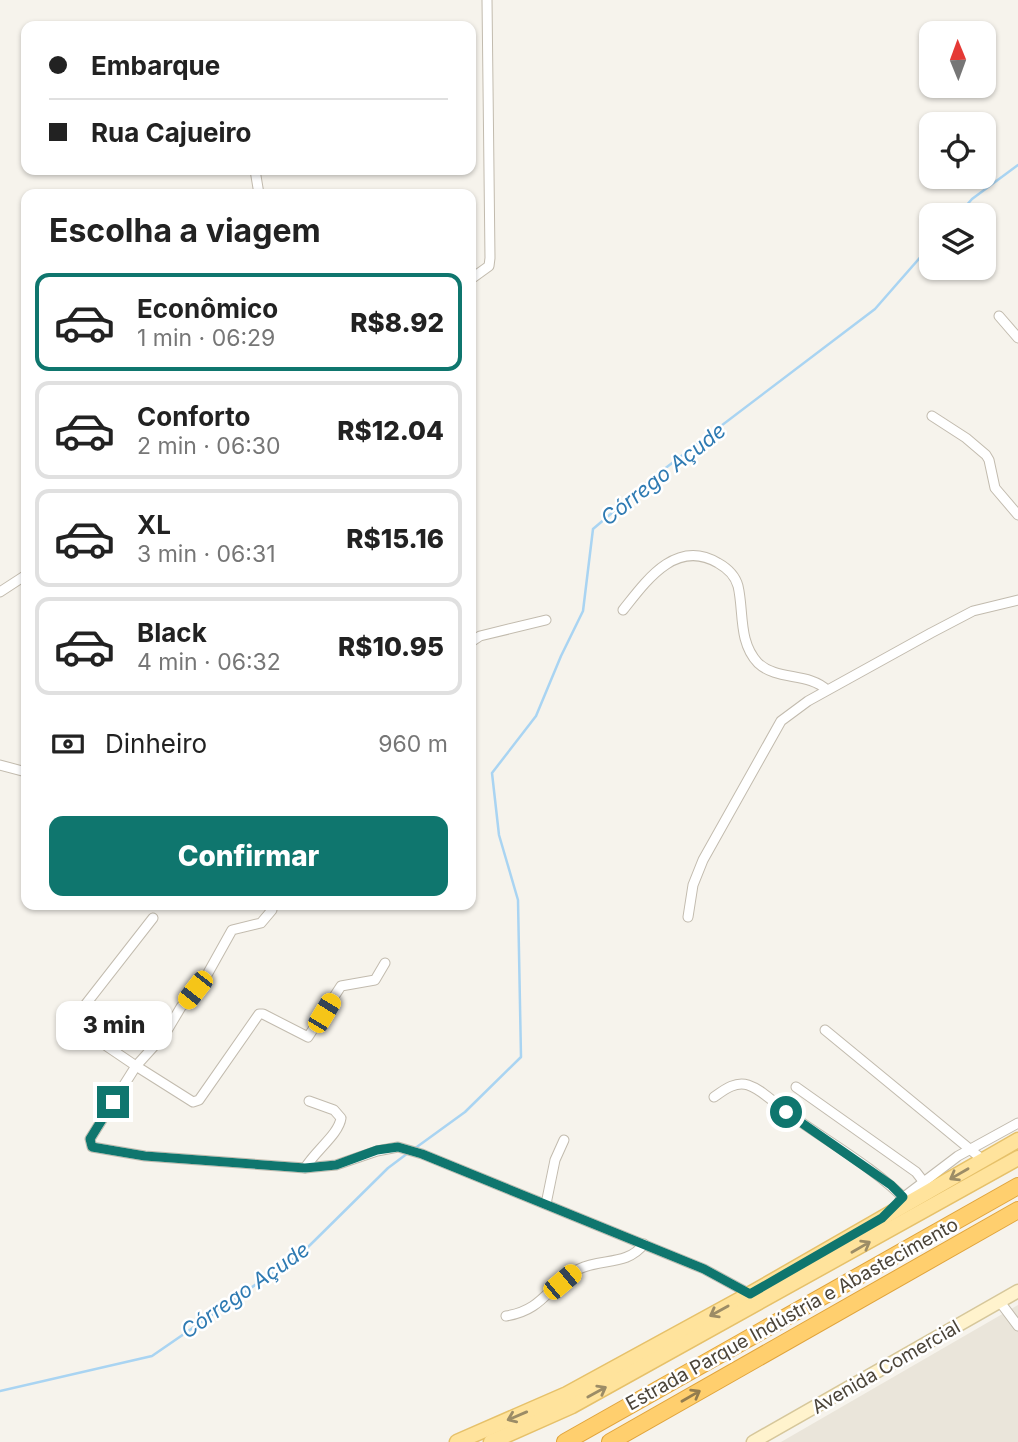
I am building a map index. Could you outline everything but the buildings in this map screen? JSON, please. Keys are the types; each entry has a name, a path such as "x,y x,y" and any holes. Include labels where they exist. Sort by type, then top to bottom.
{"highway":[{"name":"Estrada Parque Indústria e Abastecimento","path":"565,1442 1018,1186"},
{"name":"Estrada Parque Indústria e Abastecimento","path":"610,1442 1018,1210"}],"main road":[{"path":"457,1442 567,1394 882,1218 924,1187 983,1160 1018,1140"},
{"path":"491,1442 572,1405 1018,1158"}],"street":[{"path":"476,275 489,266 490,258 487,0"},
{"path":"999,316 1018,338"},
{"path":"932,416 986,455 995,488 1018,514"},
{"path":"623,610 658,569 687,555 712,559 733,575 738,588 745,639 758,663 774,673 808,680 827,690"},
{"path":"0,592 21,578"},
{"path":"688,917 693,885 702,860 774,731 791,712 869,666 973,611 1018,600"},
{"path":"476,639 546,620"},
{"path":"0,765 21,771"},
{"path":"272,910 261,923 232,930 208,973 181,1007 165,1034 136,1066 90,1139 92,1147 145,1156 305,1168 336,1165 377,1150 398,1147 422,1154 644,1244 723,1278 750,1294"},
{"path":"153,918 74,1022 136,1066 196,1102 259,1014 264,1014 308,1037 341,986 375,981 385,963"},
{"path":"825,1030 983,1160"},
{"path":"714,1097 729,1086 737,1084 746,1084 758,1090 891,1185 906,1200"},
{"path":"796,1087 916,1172 924,1187 970,1148 1018,1124"},
{"path":"305,1168 313,1154 338,1129 341,1118 334,1110 309,1101"},
{"path":"546,1204 555,1160 564,1140"},
{"path":"506,1316 528,1311 576,1270 594,1264 621,1261 636,1254 644,1244"},
{"name":"Avenida Comercial","path":"753,1442 1018,1291"},
{"path":"1000,1302 1018,1326"}],"shaded area":[{"path":"1018,1305 1018,1442 781,1442"}],"waterway":[{"name":"Córrego Açude","path":"968,203 1018,165"},
{"name":"Córrego Açude","path":"414,1149 465,1112 521,1057 518,900 499,835 492,773 536,716 583,611 593,529 659,473 875,309 919,259"},
{"name":"Córrego Açude","path":"0,1391 152,1356 303,1252 388,1168 408,1153"}],"route":[{"path":"113,1102 90,1139 92,1147 145,1156 305,1168 336,1165 377,1150 398,1147 422,1154 704,1269 750,1294 882,1218 903,1197 891,1185 786,1112"}]}
